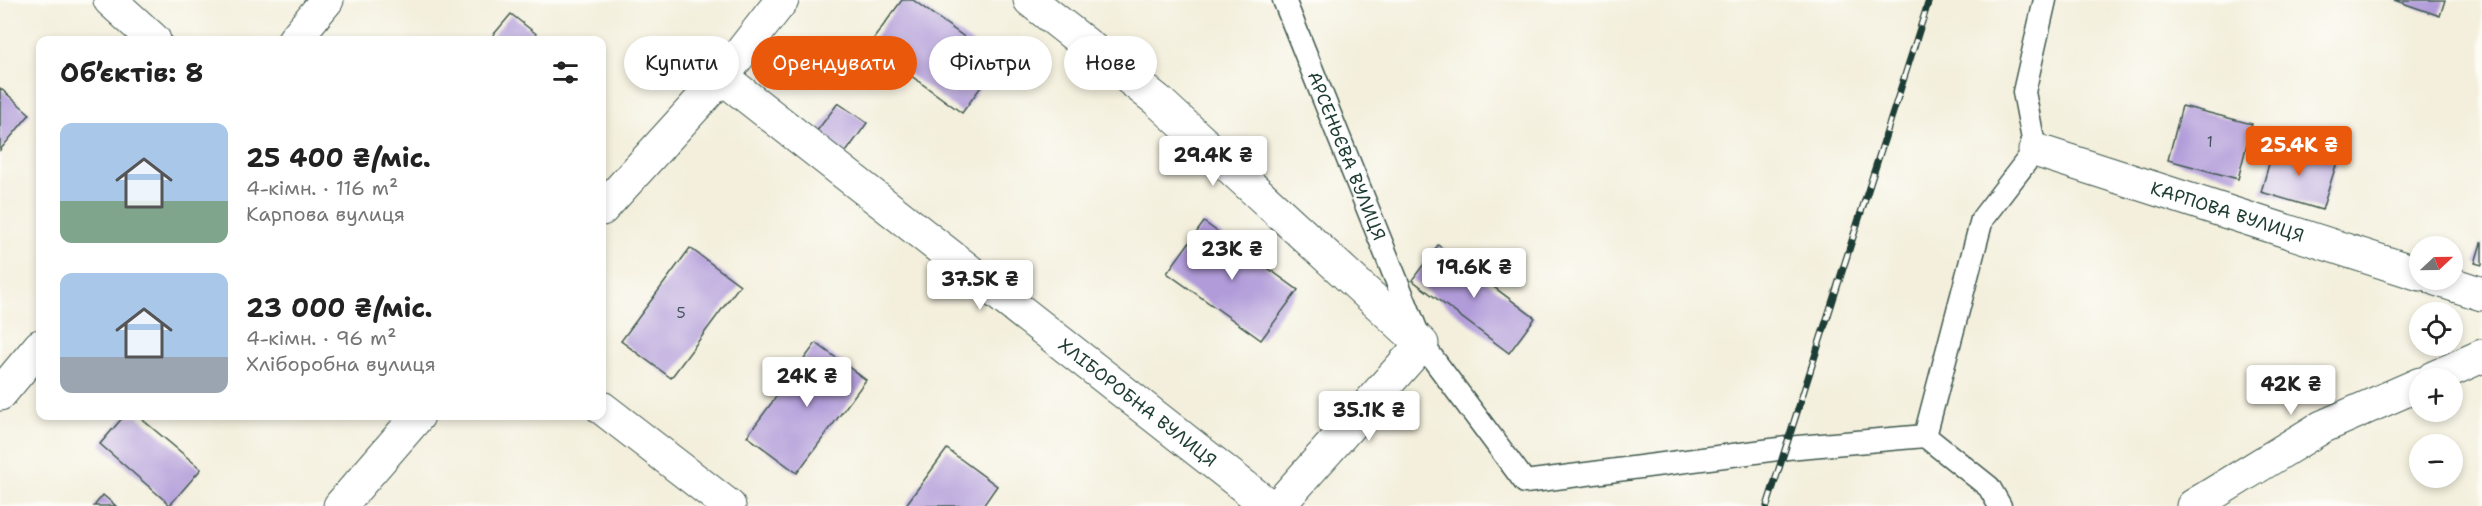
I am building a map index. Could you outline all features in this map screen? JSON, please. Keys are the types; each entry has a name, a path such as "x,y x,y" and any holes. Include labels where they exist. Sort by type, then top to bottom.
{"street":[{"path":"110,0 150,36"},
{"path":"297,36 327,0"},
{"path":"739,55 782,0"},
{"path":"1030,0 1156,100 1422,344 1278,506"},
{"path":"606,205 710,90"},
{"name":"ХЛІБОРОБНА ВУЛИЦЯ","path":"739,90 1269,506"},
{"name":"КАРПОВА ВУЛИЦЯ","path":"2036,150 2409,270"},
{"path":"2463,288 2482,294"},
{"path":"0,394 36,351"},
{"path":"2455,368 2482,356"},
{"path":"2193,506 2322,427 2409,389"},
{"path":"606,411 729,506"},
{"path":"340,506 415,420"}],"lane":[{"name":"АРСЕНЬЄВА ВУЛИЦЯ","path":"1284,0 1422,344 1525,482 1786,448 1925,436"},
{"path":"2000,506 1989,487 1925,436 1982,219 2036,150 2024,92 2045,0"}],"building":[{"path":"902,0 913,0 963,36 929,36 929,89 917,80 917,36 876,36"},
{"path":"2394,0 2445,0 2440,16"},
{"path":"511,14 539,36 492,36"},
{"path":"0,88 30,114 0,150"},
{"path":"931,90 979,90 962,113"},
{"path":"838,103 867,123 839,162 810,140"},
{"path":"2182,106 2252,124 2238,179 2168,160"},
{"path":"2275,143 2337,162 2322,210 2261,192"},
{"path":"1204,222 1298,290 1261,340 1167,273"},
{"path":"2482,243 2482,265 2475,263"},
{"path":"1438,245 1535,318 1509,353 1412,280"},
{"path":"690,248 740,285 671,378 621,341"},
{"path":"816,343 866,380 797,473 747,436"},
{"path":"121,420 143,420 201,469 170,505 100,444"},
{"path":"947,449 997,486 983,506 905,506"},
{"path":"103,495 116,506 94,506"}],"railway":[{"path":"1767,506 1929,0"}]}
